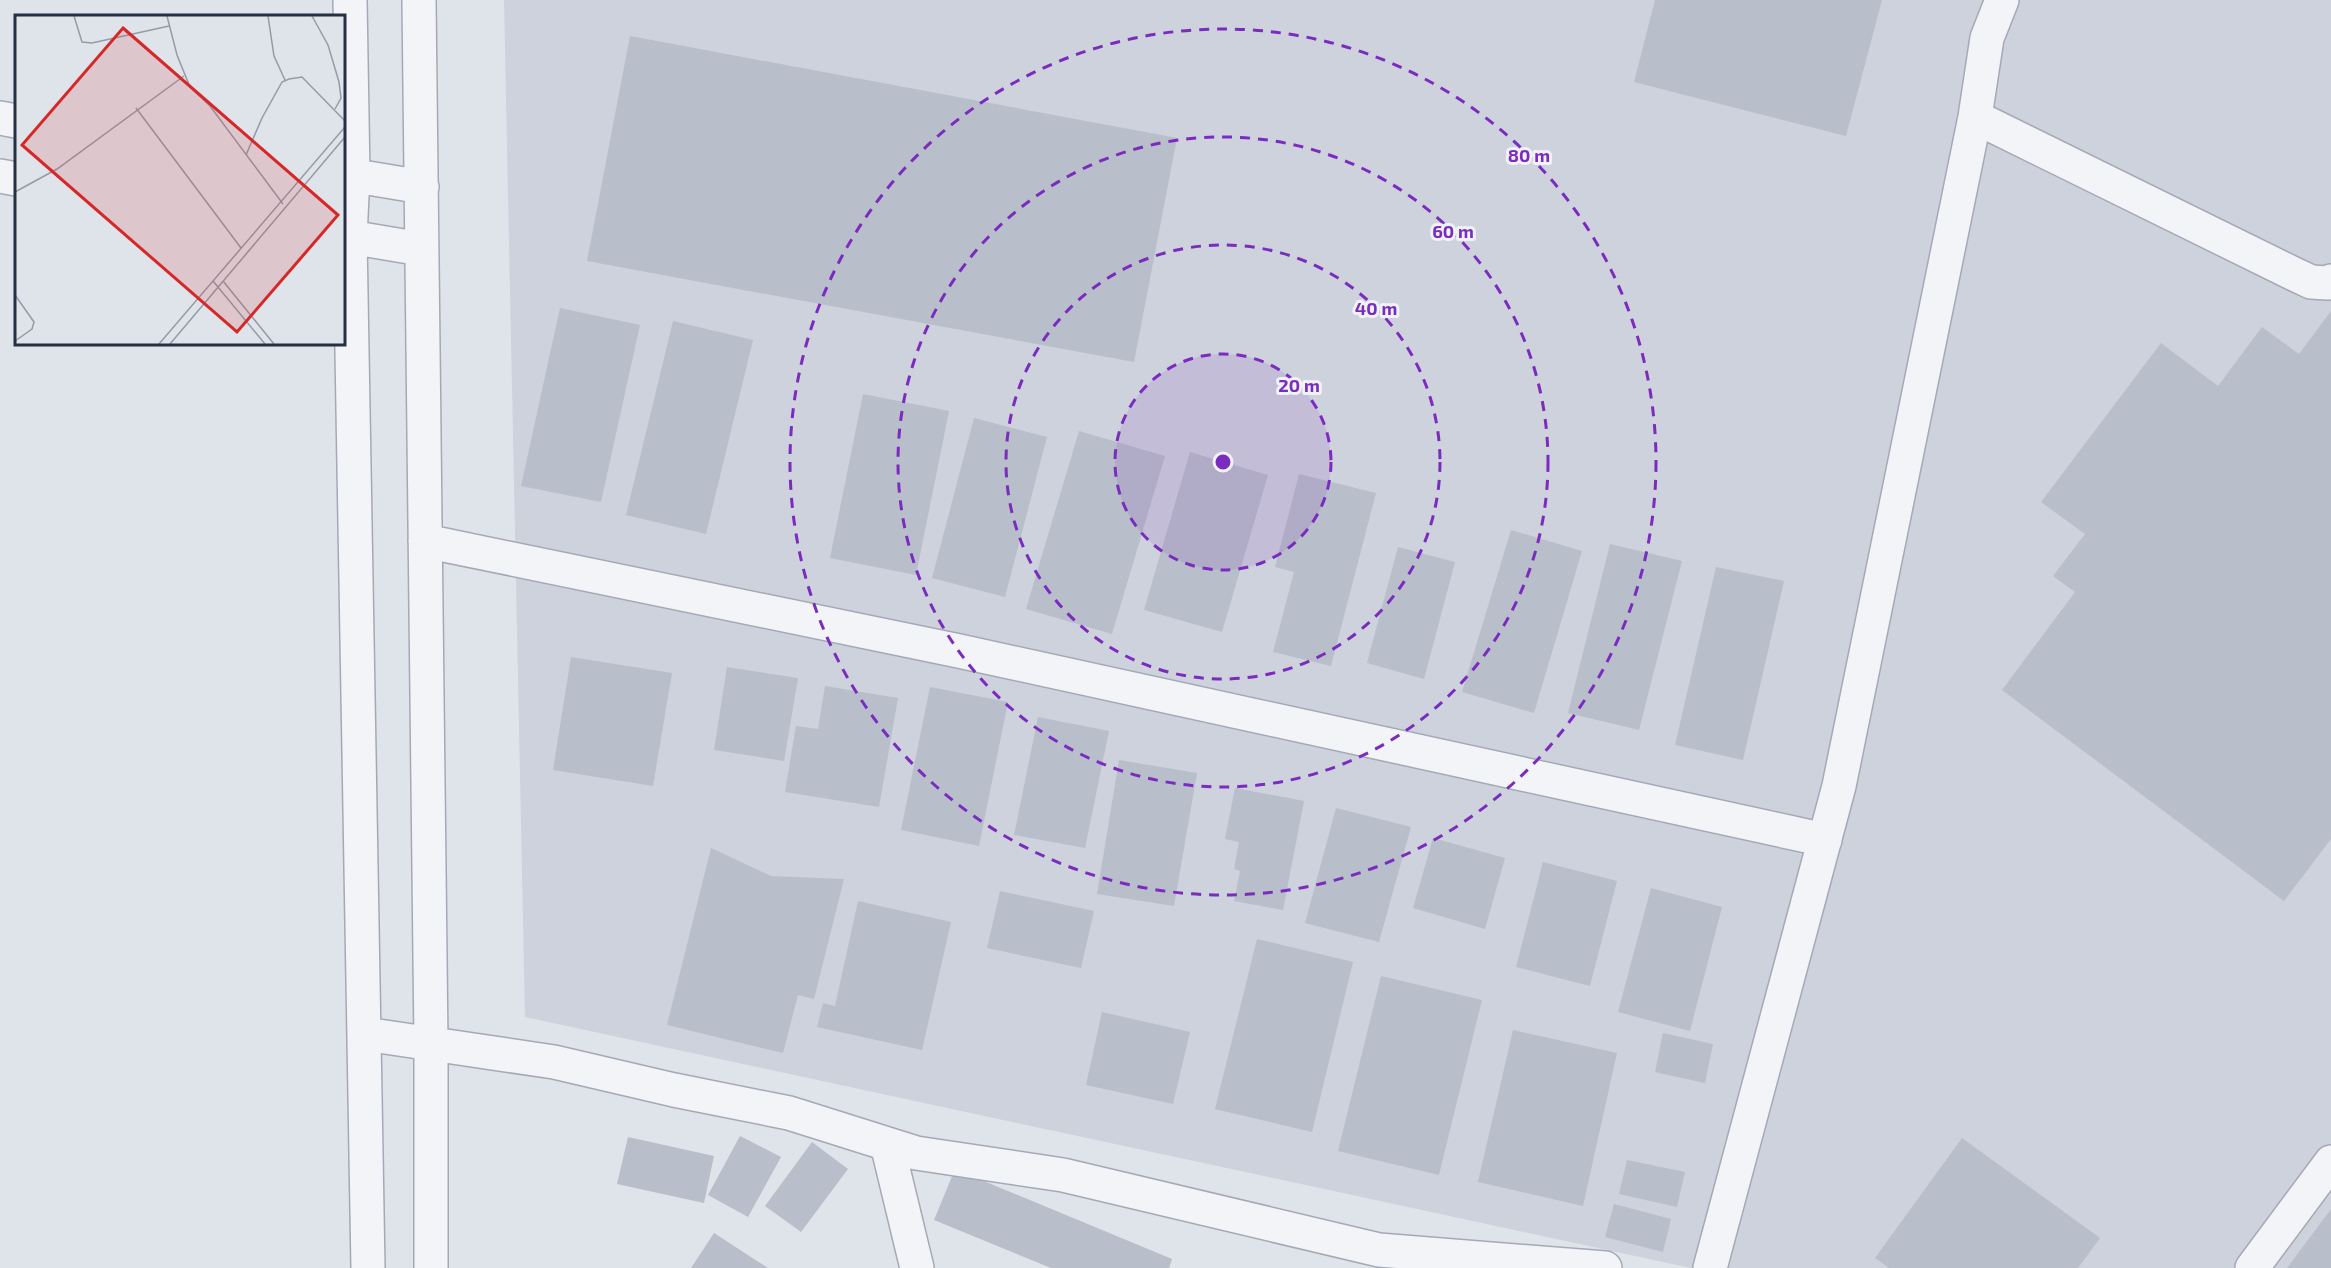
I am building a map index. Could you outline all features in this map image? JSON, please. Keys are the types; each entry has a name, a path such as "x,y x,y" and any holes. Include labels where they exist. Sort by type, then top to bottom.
{"street":[{"path":"350,0 347,236 368,1268"},
{"path":"419,0 431,1044 431,1268"},
{"path":"1710,1268 1839,786 1975,117 1988,38 2001,0"},
{"path":"1975,117 2311,282 2328,283 2331,281"},
{"path":"0,118 15,121"},
{"path":"348,175 422,187"},
{"path":"0,176 15,179"},
{"path":"347,236 421,249"},
{"path":"425,541 959,651 1825,840"},
{"path":"365,1034 554,1062 674,1090 789,1113 916,1153 1062,1175 1379,1250 1605,1268"},
{"path":"887,1144 917,1268"},
{"path":"2252,1268 2331,1162"}],"shaded area":[{"path":"504,0 2331,0 2331,1268 1691,1268 525,1017"}],"building":[{"path":"1655,0 1882,0 1846,136 1634,82"},
{"path":"630,36 1177,138 1134,362 587,261"},
{"path":"560,308 640,325 601,502 521,486"},
{"path":"2331,311 2331,839 2284,901 2002,690 2075,592 2053,576 2085,534 2041,502 2161,343 2218,386 2262,327 2299,354"},
{"path":"673,321 753,340 706,534 626,515"},
{"path":"863,394 949,411 916,575 830,558"},
{"path":"974,418 1047,437 1005,597 932,578"},
{"path":"1079,431 1165,456 1112,634 1026,609"},
{"path":"1190,452 1268,475 1222,632 1144,610"},
{"path":"1299,474 1376,493 1331,666 1273,652 1294,572 1275,567"},
{"path":"1511,530 1582,551 1534,713 1462,692"},
{"path":"1610,544 1682,561 1639,730 1568,713"},
{"path":"1398,547 1455,562 1424,679 1367,663"},
{"path":"1716,567 1784,581 1743,760 1675,745"},
{"path":"571,657 672,673 653,786 553,770"},
{"path":"727,667 798,678 784,761 714,750"},
{"path":"825,686 898,698 879,807 785,792 796,726 818,729"},
{"path":"930,687 1008,702 979,846 901,830"},
{"path":"1038,717 1109,731 1085,848 1014,835"},
{"path":"1119,760 1197,773 1174,906 1097,894"},
{"path":"1235,788 1304,801 1283,910 1234,901 1240,871 1234,869 1239,842 1225,839"},
{"path":"1336,808 1411,827 1379,942 1305,923"},
{"path":"1433,838 1505,858 1485,929 1413,908"},
{"path":"711,848 771,876 844,879 814,999 798,995 783,1053 667,1025"},
{"path":"1543,862 1617,881 1590,986 1516,967"},
{"path":"1651,888 1722,907 1690,1031 1618,1012"},
{"path":"1000,891 1094,911 1081,968 987,948"},
{"path":"858,901 951,922 922,1050 817,1027 823,1003 835,1006"},
{"path":"1257,939 1353,962 1312,1132 1215,1109"},
{"path":"1381,976 1482,1000 1439,1175 1338,1151"},
{"path":"1102,1012 1190,1032 1173,1104 1086,1085"},
{"path":"1513,1030 1617,1053 1583,1206 1478,1182"},
{"path":"1663,1033 1713,1044 1705,1083 1655,1072"},
{"path":"740,1136 781,1157 748,1217 708,1195"},
{"path":"628,1137 714,1156 704,1203 617,1184"},
{"path":"1962,1138 2100,1238 2078,1268 1889,1268 1875,1258"},
{"path":"812,1142 848,1169 801,1232 765,1206"},
{"path":"1627,1160 1685,1172 1677,1207 1619,1194"},
{"path":"955,1169 1172,1259 1169,1268 1051,1268 934,1220"},
{"path":"1614,1204 1671,1219 1663,1252 1605,1237"},
{"path":"2331,1209 2331,1268 2287,1268"},
{"path":"714,1233 768,1268 691,1268"}]}
